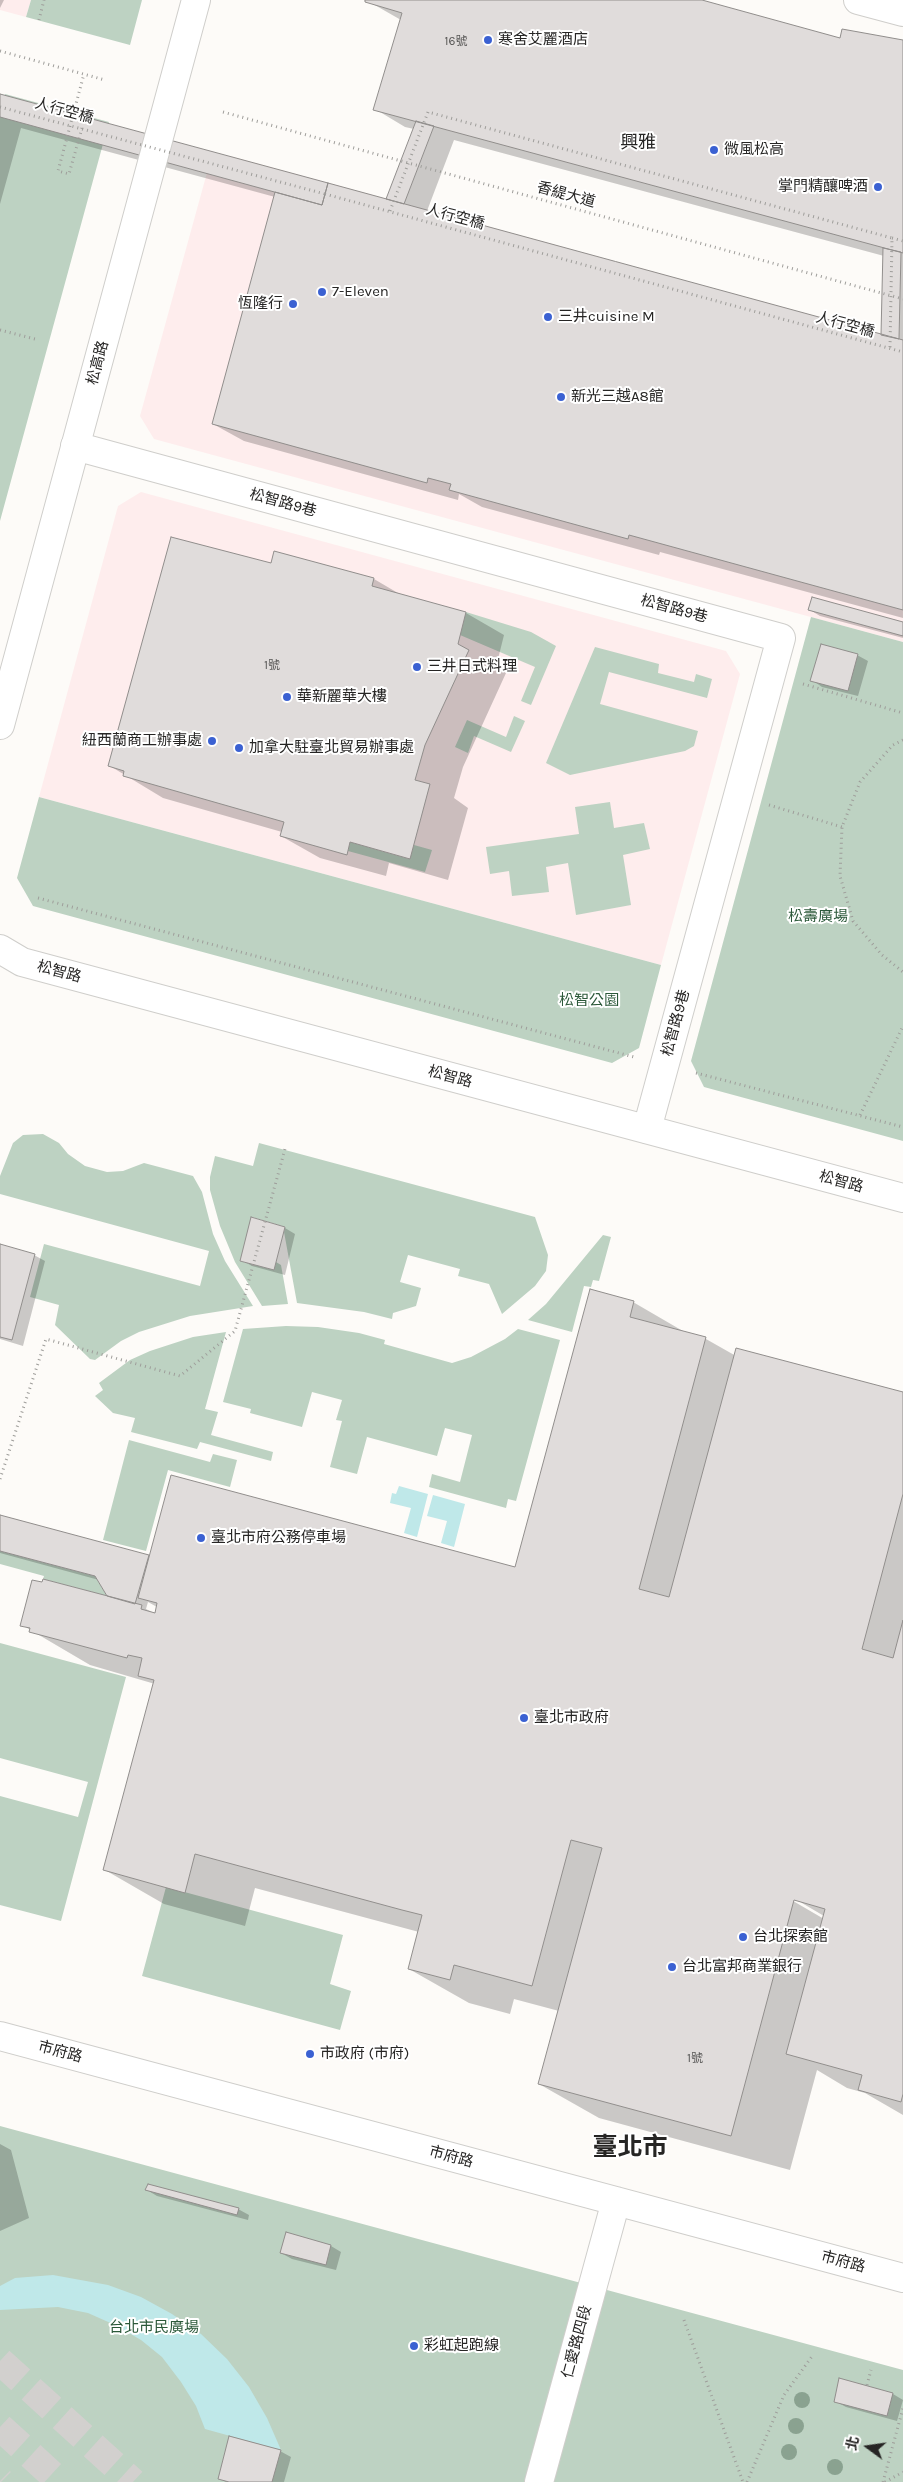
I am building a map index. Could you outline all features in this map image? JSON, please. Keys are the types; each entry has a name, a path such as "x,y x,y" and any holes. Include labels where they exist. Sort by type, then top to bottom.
{"street":[{"name":"松高路","path":"0,725 11,638 75,446 196,0"},
{"path":"858,0 903,12"},
{"name":"松智路9巷","path":"75,446 781,638 648,1129"},
{"name":"松智路","path":"0,949 22,962 903,1198"},
{"name":"市府路","path":"0,2036 903,2278"},
{"name":"仁愛路四段","path":"539,2482 616,2201"}],"path":[{"path":"38,20 44,0"},
{"path":"0,51 106,80"},
{"path":"82,128 69,174 58,171 84,74"},
{"name":"人行空橋","path":"0,107 390,211 903,352"},
{"name":"香緹大道","path":"223,112 903,299"},
{"path":"390,211 428,112 903,241"},
{"path":"890,349 892,238"},
{"path":"0,330 35,339"},
{"path":"771,675 903,713"},
{"path":"903,740 893,745 860,782 842,828 840,876 853,921 882,955 903,972"},
{"path":"738,795 842,828"},
{"path":"38,898 903,1128"},
{"path":"860,1116 903,1026"},
{"path":"0,1478 46,1339 180,1376 235,1331 285,1149"},
{"path":"684,2320 743,2482"},
{"path":"747,2482 784,2395 813,2355"},
{"path":"867,2385 870,2370"},
{"path":"884,2482 903,2408"},
{"path":"884,2482 903,2472"}],"shaded area":[{"path":"0,0 31,0 26,17 0,10"},
{"name":"新光三越A8館","path":"230,156 903,340 903,642 154,439 140,416 208,169"},
{"path":"141,492 726,651 740,674 661,965 39,797 118,506"}],"green space":[{"path":"31,0 142,0 130,45 26,17"},
{"path":"5,94 109,122 0,521 0,113"},
{"path":"466,612 531,632 556,646 531,705 521,701 535,667 460,635"},
{"name":"松壽廣場","path":"811,617 903,642 903,1141 704,1087 691,1061"},
{"path":"595,647 659,664 658,673 694,682 696,674 712,679 707,698 609,672 600,704 698,731 694,746 685,751 570,775 546,763"},
{"path":"514,716 525,721 511,752 474,736 468,753 455,747 467,720 506,737"},
{"name":"松智公園","path":"39,797 661,965 639,1048 612,1063 33,906 17,878"},
{"path":"610,802 614,828 644,823 650,849 623,855 631,905 576,915 568,863 546,867 549,892 512,896 509,871 490,874 486,847 579,834 575,807"},
{"path":"350,842 409,859 414,845 432,850 425,872 348,851"},
{"path":"43,1134 59,1143 68,1154 85,1166 107,1172 123,1171 144,1163 193,1176 202,1192 213,1234 225,1261 253,1306 190,1316 139,1332 121,1341 95,1360 90,1359 55,1325 59,1305 30,1297 44,1244 200,1286 209,1251 0,1194 0,1176 13,1143 23,1135"},
{"path":"259,1143 535,1217 548,1255 546,1271 535,1286 502,1314 489,1284 458,1276 460,1269 408,1255 400,1282 421,1288 416,1306 393,1313 392,1319 364,1312 297,1303 284,1232 285,1227 252,1217 240,1261 274,1270 276,1262 281,1265 288,1304 262,1306 235,1262 220,1226 210,1190 210,1177 215,1156 253,1166"},
{"path":"603,1235 611,1237 599,1281 593,1280 591,1287 584,1286 572,1332 528,1320 546,1304"},
{"path":"286,1326 318,1327 359,1333 385,1340 384,1344 452,1363 471,1357 505,1339 518,1329 560,1340 516,1501 508,1499 506,1508 429,1487 432,1474 460,1482 472,1435 445,1428 437,1456 367,1437 357,1474 330,1467 342,1421 336,1420 342,1400 312,1392 302,1427 250,1413 251,1409 223,1402 243,1329"},
{"path":"226,1332 205,1409 218,1412 211,1435 273,1452 271,1461 200,1442 197,1449 131,1432 135,1418 113,1413 95,1396 103,1390 99,1383 130,1360 150,1351 193,1337"},
{"path":"129,1440 210,1462 213,1454 237,1460 230,1487 168,1470 146,1551 103,1540"},
{"path":"0,1551 95,1576 107,1596 43,1579 44,1576 0,1564"},
{"path":"0,1643 126,1677 61,1921 0,1905 0,1796 78,1817 88,1782 0,1758"},
{"path":"166,1887 343,1935 330,1984 351,1991 340,2030 142,1976"},
{"name":"台北市民廣場","path":"0,2126 903,2370 903,2482 0,2482"}],"water":[{"path":"399,1486 428,1494 417,1537 404,1533 411,1508 390,1503 392,1493 396,1494"},
{"path":"433,1495 465,1504 454,1547 441,1543 447,1521 427,1516"},
{"path":"53,2275 108,2285 141,2297 172,2314 201,2334 227,2359 249,2387 267,2418 281,2450 205,2429 196,2406 162,2357 141,2340 115,2325 88,2313 58,2307 0,2310 0,2286 15,2278"}],"building":[{"name":"微風松高","path":"365,0 702,0 840,38 842,29 903,40 903,253 373,110 402,13 365,2"},
{"path":"0,94 328,183 322,205 0,117"},
{"path":"416,121 434,126 404,204 386,199"},
{"name":"新光三越A8館","path":"328,183 903,340 903,610 629,535 628,539 449,490 451,484 428,478 427,483 212,424 275,192 322,205"},
{"path":"883,248 901,252 899,339 881,335"},
{"name":"華新麗華大樓","path":"171,537 271,563 274,551 374,578 372,586 466,612 458,644 469,650 425,745 415,780 430,784 410,859 350,842 347,855 280,836 284,822 123,776 124,771 108,766"},
{"path":"812,597 903,622 903,636 808,610"},
{"path":"821,644 858,654 848,691 810,681"},
{"path":"251,1217 285,1227 274,1270 240,1261"},
{"path":"0,1244 35,1254 12,1340 0,1337"},
{"name":"臺北市政府","path":"590,1289 634,1301 630,1317 706,1337 639,1589 669,1597 736,1348 903,1392 903,1494 862,1649 893,1658 903,1620 903,2094 901,2102 858,2090 862,2075 786,2054 825,1909 794,1900 731,2136 538,2084 602,1848 571,1840 532,1986 454,1965 450,1980 408,1969 422,1915 195,1854 185,1893 103,1870 154,1680 138,1676 142,1658 128,1655 127,1658 29,1632 30,1628 20,1626 32,1580 42,1582 43,1579 142,1605 141,1609 155,1613 157,1603 138,1598 171,1475 515,1567"},
{"path":"0,1515 149,1555 135,1604 107,1596 95,1576 0,1551"},
{"path":"148,2184 239,2208 237,2215 145,2190"},
{"path":"286,2232 331,2245 326,2265 280,2253"},
{"path":"839,2378 893,2393 887,2416 834,2402"},
{"path":"229,2436 281,2450 272,2482 229,2482 218,2479"}],"tunnel":[{"path":"0,2361 133,2482"},
{"path":"0,2427 60,2482"}],"place":[{"name":"寒舍艾麗酒店","path":"488,40"},
{"name":"微風松高","path":"714,150"},
{"name":"掌門精釀啤酒","path":"878,187"},
{"name":"7-Eleven","path":"322,292"},
{"name":"恆隆行","path":"293,304"},
{"name":"三井cuisine M","path":"548,317"},
{"name":"新光三越A8館","path":"561,397"},
{"name":"三井日式料理","path":"417,667"},
{"name":"華新麗華大樓","path":"287,697"},
{"name":"紐西蘭商工辦事處","path":"212,741"},
{"name":"加拿大駐臺北貿易辦事處","path":"239,748"},
{"name":"臺北市府公務停車場","path":"201,1538"},
{"name":"臺北市政府","path":"524,1718"},
{"name":"台北探索館","path":"743,1937"},
{"name":"台北富邦商業銀行","path":"672,1967"},
{"name":"市政府 (市府)","path":"310,2054"},
{"name":"彩虹起跑線","path":"414,2346"}],"district":[{"name":"興雅","path":"638,143"},
{"name":"臺北市","path":"630,2148"}]}
